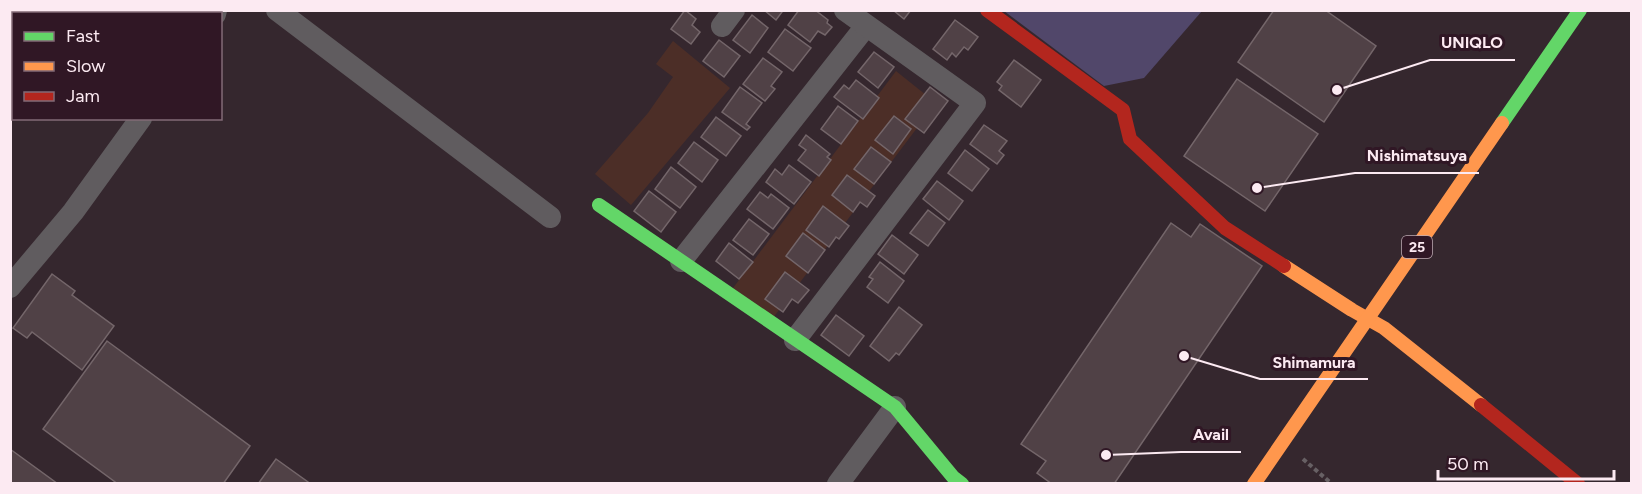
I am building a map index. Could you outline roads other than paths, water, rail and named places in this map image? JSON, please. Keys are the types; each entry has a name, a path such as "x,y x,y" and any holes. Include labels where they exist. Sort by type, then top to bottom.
{"main road":[{"path":"987,10 1123,110 1130,139 1225,228 1367,318 1413,350 1578,483"},
{"name":"25","path":"1254,483 1580,10"},
{"path":"599,205 895,407 953,477 962,483"}],"street":[{"path":"277,10 550,216"},
{"path":"795,340 975,103 845,10"},
{"path":"681,261 866,26"},
{"path":"10,287 73,212 140,120"},
{"path":"838,483 895,407"}],"place":[{"name":"UNIQLO","path":"1337,90"},
{"name":"Nishimatsuya","path":"1257,188"},
{"name":"Shimamura","path":"1184,356"},
{"name":"Avail","path":"1106,455"}]}
